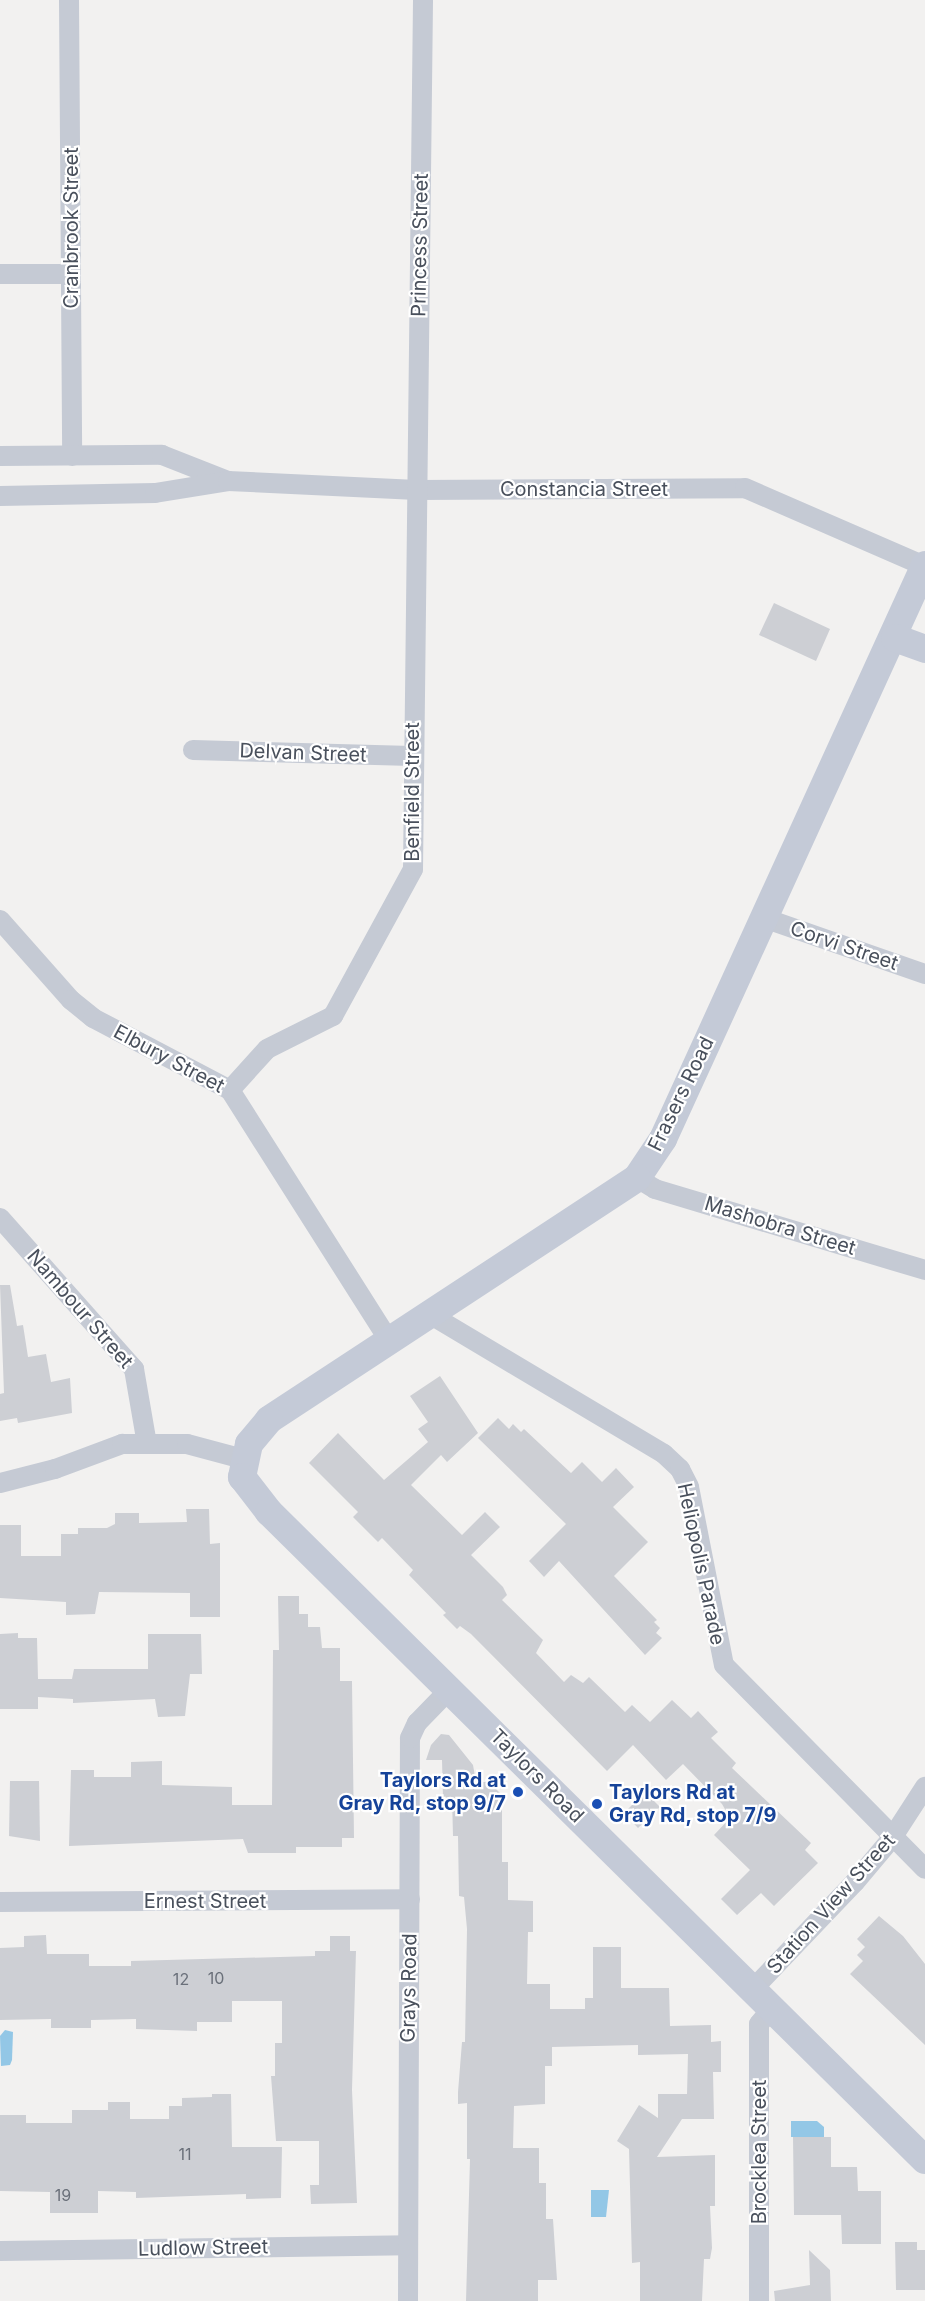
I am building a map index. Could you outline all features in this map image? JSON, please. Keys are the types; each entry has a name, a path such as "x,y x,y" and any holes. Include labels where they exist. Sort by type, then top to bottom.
{"street":[{"name":"Cranbrook Street","path":"69,0 72,456"},
{"name":"Princess Street","path":"417,490 423,0"},
{"path":"0,274 71,274"},
{"name":"Constancia Street","path":"0,456 162,455 228,481"},
{"name":"Constancia Street","path":"0,496 155,493 228,481 417,490 745,488 925,566"},
{"name":"Benfield Street","path":"230,1090 267,1049 333,1016 413,869 412,756 417,490"},
{"name":"Frasers Road","path":"243,1459 249,1444 269,1420 637,1178 663,1139 895,638 925,566"},
{"path":"895,638 925,649"},
{"name":"Delvan Street","path":"193,750 412,756"},
{"name":"Corvi Street","path":"764,918 925,974"},
{"name":"Elbury Street","path":"0,920 71,1000 93,1018 230,1090 389,1341"},
{"name":"Mashobra Street","path":"637,1178 655,1189 925,1270"},
{"name":"Nambour Street","path":"0,1218 134,1368 147,1444"},
{"name":"Heliopolis Parade","path":"431,1315 664,1454 680,1469 688,1487 724,1665 925,1869"},
{"path":"0,1483 55,1469 110,1446 187,1443 243,1459"},
{"name":"Taylors Road","path":"243,1459 242,1477 269,1512 925,2160"},
{"name":"Grays Road","path":"408,2301 410,1738 417,1723 449,1690"},
{"name":"Station View Street","path":"763,1999 892,1838 925,1787"},
{"name":"Ernest Street","path":"0,1902 410,1899"},
{"name":"Brocklea Street","path":"759,2301 759,2024 763,1999"},
{"name":"Ludlow Street","path":"0,2251 407,2245"}],"water":[{"path":"5,2030 13,2032 12,2060 10,2065 1,2066 0,2036"},
{"path":"791,2121 817,2121 824,2127 824,2137 791,2137"},
{"path":"591,2190 609,2190 606,2217 591,2217"}],"building":[{"path":"774,603 830,629 816,661 759,635"},
{"path":"0,1285 10,1285 17,1326 23,1325 28,1357 46,1354 51,1382 70,1378 72,1413 18,1423 17,1418 0,1421 0,1394 4,1393"},
{"path":"440,1376 478,1433 447,1462 441,1455 411,1485 462,1535 485,1512 500,1527 471,1555 503,1587 507,1595 502,1600 543,1640 536,1653 564,1682 571,1675 583,1683 589,1677 625,1712 632,1705 650,1722 672,1700 691,1718 698,1711 718,1732 711,1738 736,1763 732,1768 811,1843 805,1850 818,1863 774,1906 761,1893 737,1915 721,1899 750,1870 714,1835 730,1818 722,1804 683,1764 666,1780 633,1745 607,1771 471,1634 460,1626 457,1629 443,1615 446,1613 409,1575 413,1570 382,1538 378,1542 353,1517 358,1512 309,1463 338,1433 384,1480 428,1442 418,1429 428,1422 410,1396"},
{"path":"498,1418 509,1429 513,1424 521,1432 524,1429 571,1473 582,1462 602,1482 616,1468 634,1487 613,1507 648,1542 614,1576 657,1620 654,1622 660,1628 656,1633 662,1638 645,1655 559,1561 544,1577 529,1561 566,1524 478,1438"},
{"path":"186,1509 209,1509 210,1544 220,1543 220,1617 190,1617 190,1593 99,1592 95,1614 66,1615 66,1602 0,1598 0,1525 21,1525 21,1556 61,1556 61,1534 78,1534 78,1528 107,1528 115,1524 115,1513 139,1513 139,1523 187,1522"},
{"path":"278,1596 299,1596 299,1614 308,1614 308,1627 320,1627 322,1648 340,1648 340,1681 352,1681 354,1838 342,1838 342,1847 296,1847 296,1853 248,1853 243,1839 69,1846 71,1770 94,1770 94,1777 131,1777 131,1762 162,1761 162,1785 232,1787 232,1805 272,1805 273,1650 279,1650"},
{"path":"18,1633 18,1638 37,1638 38,1679 72,1679 74,1669 148,1669 148,1634 201,1634 202,1674 190,1674 185,1716 158,1717 155,1699 73,1703 73,1699 38,1697 38,1709 0,1709 0,1634"},
{"path":"441,1734 449,1735 473,1765 476,1782 489,1782 502,1795 502,1862 508,1862 508,1900 533,1901 533,1932 528,1932 527,1984 550,1984 550,2009 585,2009 585,1998 593,1998 593,1947 621,1947 621,1988 669,1988 670,2026 711,2025 711,2042 721,2041 721,2072 713,2072 714,2119 682,2119 657,2157 715,2155 715,2206 710,2206 712,2248 710,2259 704,2259 702,2301 640,2301 640,2262 632,2263 629,2149 617,2141 639,2105 658,2118 658,2094 687,2094 688,2054 638,2055 638,2045 552,2047 552,2066 545,2066 545,2104 514,2106 513,2148 539,2148 539,2183 546,2183 546,2219 553,2219 557,2280 538,2280 538,2301 466,2301 470,2159 467,2159 467,2103 458,2104 458,2092 462,2042 465,2042 467,1929 464,1897 459,1896 458,1836 453,1836 452,1798 443,1798 442,1760 426,1760 431,1745"},
{"path":"10,1781 39,1781 40,1841 9,1836"},
{"path":"645,1792 660,1807 638,1828 624,1813"},
{"path":"879,1916 903,1936 925,1964 925,2045 850,1974 863,1961 857,1955 865,1947 857,1939"},
{"path":"46,1935 47,1954 89,1954 89,1966 131,1966 131,1961 315,1956 315,1951 330,1951 330,1936 350,1936 350,1951 356,1951 352,2090 357,2203 311,2204 310,2185 319,2185 319,2141 276,2141 271,2076 275,2076 275,2043 282,2043 282,2001 232,2001 232,2022 197,2022 197,2031 136,2029 136,2019 91,2020 91,2028 51,2028 51,2019 0,2020 0,1948 24,1947 24,1936"},
{"path":"212,2094 231,2094 232,2147 282,2147 281,2198 246,2199 246,2194 136,2198 136,2192 98,2191 98,2213 50,2213 50,2192 0,2191 0,2115 26,2115 26,2123 72,2123 72,2110 108,2110 108,2102 130,2102 130,2119 169,2119 169,2106 182,2106 182,2098 212,2097"},
{"path":"793,2137 831,2137 831,2167 857,2167 858,2191 881,2191 881,2244 842,2244 841,2215 794,2215"},
{"path":"895,2242 917,2242 917,2250 925,2250 925,2290 896,2290"},
{"path":"809,2250 830,2270 831,2301 775,2301 774,2291 810,2285"}],"place":[{"name":"Taylors Rd at Gray Rd, stop 9/7","path":"518,1792"},
{"name":"Taylors Rd at Gray Rd, stop 7/9","path":"597,1804"}]}
